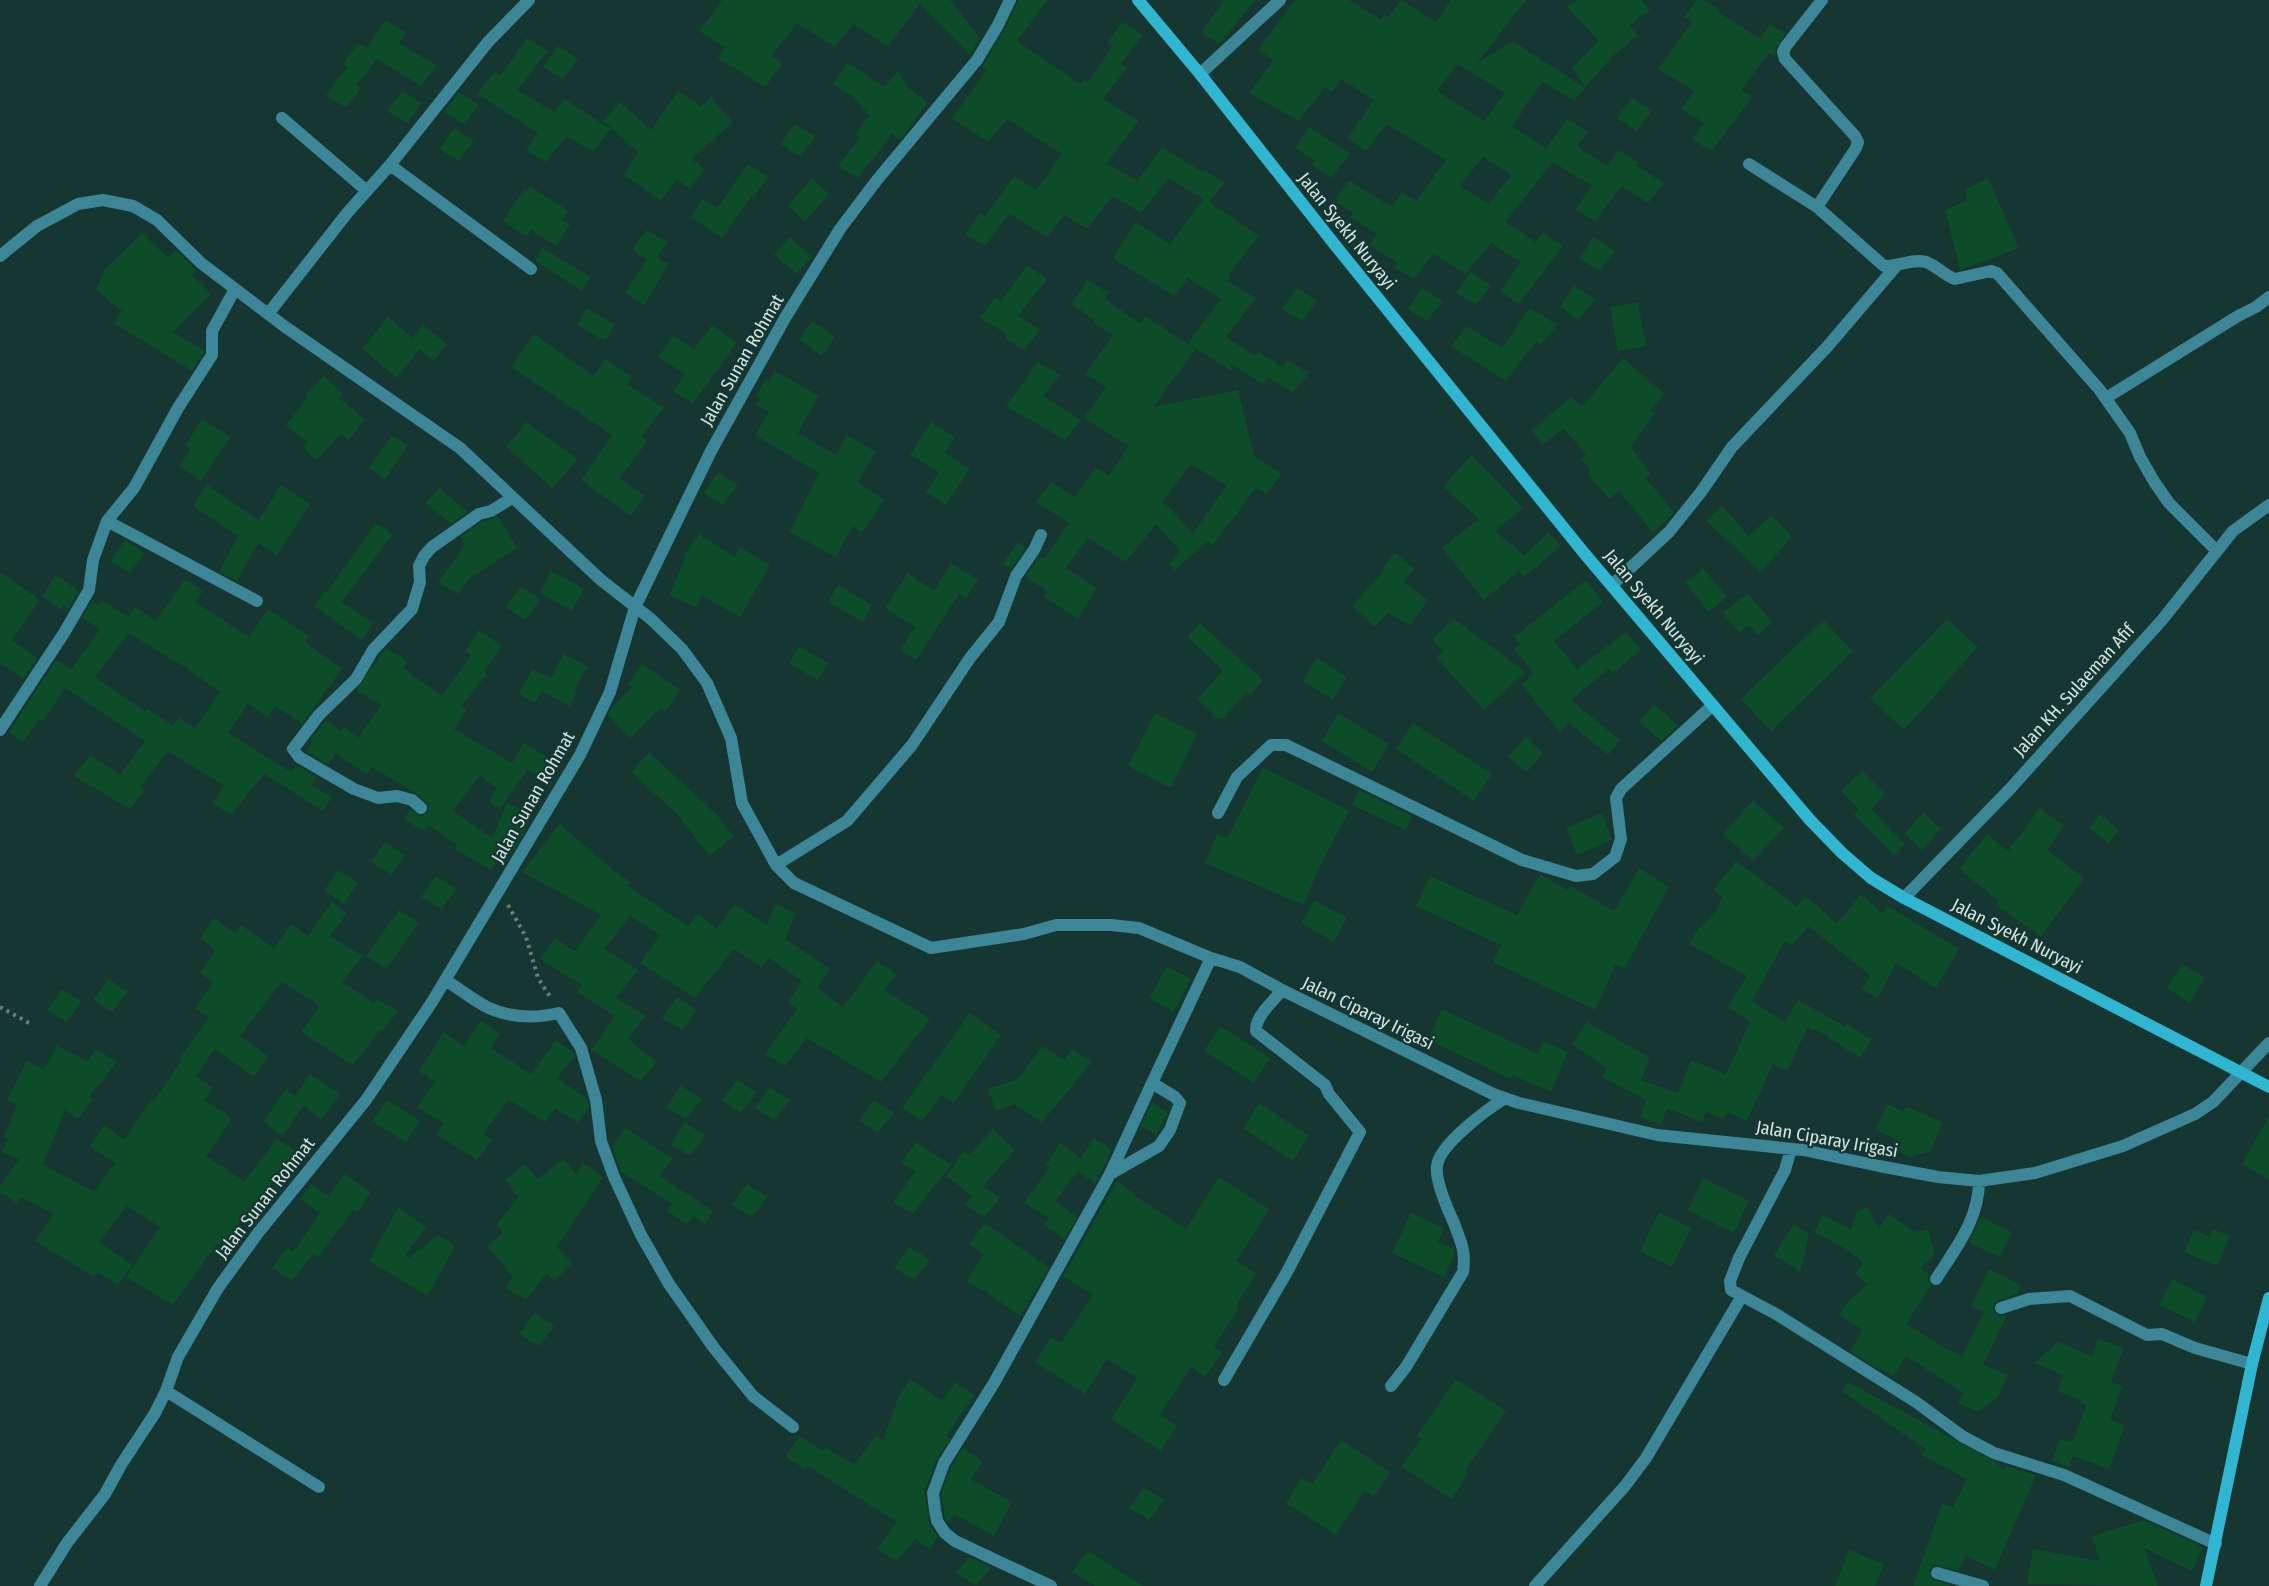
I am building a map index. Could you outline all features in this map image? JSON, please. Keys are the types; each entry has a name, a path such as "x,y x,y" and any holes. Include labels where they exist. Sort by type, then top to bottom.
{"main road":[{"name":"Jalan Syekh Nuryayi","path":"1138,0 1612,585 1810,820 1842,853 1871,878 1904,898 2269,1087"},
{"path":"2206,1586 2252,1364 2269,1298"}],"street":[{"path":"268,314 348,212 390,165 488,42 529,0"},
{"name":"Jalan Sunan Rohmat","path":"40,1586 67,1543 105,1494 155,1413 178,1357 218,1288 258,1233 366,1100 395,1060 445,980 580,755 610,692 635,607 711,451 785,318 840,229 877,180 977,60 1010,0"},
{"path":"1200,74 1280,0"},
{"path":"1817,207 1858,142 1850,130 1785,59 1786,46 1822,0"},
{"path":"282,118 367,191"},
{"path":"1749,164 1817,207 1884,266 1911,261 1925,262 1955,279 1991,271 1997,273 2106,398 2130,434 2140,457 2169,503 2217,551"},
{"path":"390,165 531,269"},
{"name":"Jalan Ciparay Irigasi","path":"0,256 37,226 78,204 103,200 133,206 157,220 201,263 268,314 460,448 601,580 682,649 707,684 731,738 742,803 776,866 794,883 931,948 1024,934 1056,925 1111,925 1139,928 1211,958 1240,967 1504,1099 1657,1135 1791,1151 1938,1177 1979,1181 2035,1173 2123,1146 2204,1108 2246,1075 2269,1043"},
{"path":"1612,585 1669,532 1701,492 1732,447 1827,347 1897,265"},
{"path":"0,730 64,633 89,590 93,560 107,521 134,488 178,408 212,355 212,331 235,289"},
{"path":"2106,398 2269,297"},
{"path":"421,808 412,800 397,796 378,798 354,789 299,758 293,749 319,715 356,679 373,650 412,609 420,582 419,566 424,556 432,547 479,514 491,511 512,498"},
{"name":"Jalan KH. Sulaeman Afif","path":"1904,898 2009,790 2162,620 2233,531 2269,505"},
{"path":"107,521 256,601"},
{"path":"776,866 847,821 912,745 970,658 999,622 1016,576 1034,550 1041,535"},
{"path":"1218,813 1237,777 1256,757 1271,745 1286,746 1522,860 1576,876 1593,874 1615,857 1621,839 1616,798 1621,789 1713,705"},
{"path":"1051,1586 955,1541 945,1533 937,1521 933,1493 944,1463 994,1383 1110,1174 1211,958"},
{"path":"445,980 490,1008 511,1014 540,1017 559,1013 581,1048 596,1101 601,1141 614,1177 641,1235 669,1284 714,1348 753,1396 793,1426"},
{"path":"1224,1380 1287,1272 1360,1132 1329,1094 1325,1085 1256,1031 1260,1017 1282,990"},
{"path":"1110,1174 1159,1146 1170,1130 1179,1101 1152,1083"},
{"path":"1390,1386 1406,1367 1463,1272 1465,1256 1462,1242 1437,1180 1437,1165 1442,1154 1470,1124 1504,1099"},
{"path":"1791,1151 1785,1170 1730,1281 1731,1290 1776,1314 1916,1402 1962,1436 1994,1453 2064,1475 2216,1544"},
{"path":"1936,1279 1969,1227 1979,1194 1979,1181"},
{"path":"1535,1586 1625,1486 1646,1458 1742,1296"},
{"path":"2001,1308 2029,1299 2070,1296 2147,1335 2162,1334 2195,1348 2252,1364"},
{"path":"166,1390 319,1487"},
{"path":"1937,1573 1983,1586"}],"path":[{"path":"498,893 512,909 520,924 538,978 559,1013"},
{"path":"0,1007 29,1023"}],"building":[{"path":"722,0 950,0 980,38 970,55 920,4 888,46 853,24 835,47 797,23 772,56 783,63 765,87 718,58 725,47 699,31"},
{"path":"1018,0 1048,0 1017,41 1080,84 1084,79 1088,82 1113,46 1107,43 1122,22 1143,35 1120,64 1127,68 1103,99 1139,121 1107,163 1137,181 1162,147 1202,172 1204,170 1225,183 1209,202 1259,236 1229,274 1231,276 1227,281 1256,298 1226,337 1255,356 1258,351 1283,367 1288,360 1309,373 1293,393 1268,377 1263,384 1231,364 1233,372 1188,343 1221,299 1188,278 1174,296 1113,258 1136,222 1170,244 1203,199 1169,178 1141,213 1113,196 1087,229 1065,215 1047,237 1010,214 985,246 965,234 980,213 985,216 1014,176 1036,190 1062,154 1007,119 988,142 952,118 986,71 982,67 1005,29"},
{"path":"1224,0 1255,0 1220,44 1201,33"},
{"path":"1295,0 1349,0 1381,20 1384,15 1388,17 1401,0 1436,22 1451,0 1526,0 1477,63 1513,41 1585,88 1574,101 1543,82 1512,126 1546,148 1567,119 1588,132 1577,146 1607,166 1619,150 1639,163 1637,166 1664,183 1648,203 1622,186 1595,221 1575,209 1592,186 1553,162 1505,222 1536,242 1543,233 1563,246 1519,304 1500,291 1521,262 1491,243 1466,274 1434,254 1414,279 1394,267 1398,263 1369,245 1377,234 1350,217 1353,213 1334,201 1349,180 1392,207 1402,192 1416,201 1446,160 1387,124 1366,151 1347,138 1374,100 1341,79 1332,92 1325,87 1299,121 1249,93 1273,60 1258,50","holes":["1458,64 1505,93 1484,121 1437,91","1483,157 1511,175 1489,204 1460,186"]},
{"path":"1578,0 1642,0 1650,10 1629,26 1638,35 1613,56 1585,87 1572,67 1599,41 1567,7"},
{"path":"1697,0 1704,0 1720,10 1718,12 1760,39 1770,24 1786,33 1776,48 1775,57 1769,53 1741,90 1752,97 1712,151 1692,139 1704,123 1681,109 1694,91 1658,69 1692,22 1684,17"},
{"path":"386,20 406,33 399,43 437,66 421,86 377,59 357,85 361,88 346,108 326,95 347,67 343,64 358,44 366,48"},
{"path":"527,38 548,51 518,90 554,112 564,99 611,129 593,152 567,136 546,162 526,150 538,133 477,94 494,72 500,76"},
{"path":"558,46 578,59 563,79 543,67"},
{"path":"848,63 884,87 898,71 907,87 928,102 900,140 892,134 858,178 838,166 859,138 855,135 869,115 852,96 833,84"},
{"path":"402,91 422,103 407,123 387,111"},
{"path":"678,91 701,106 711,97 733,122 692,159 705,169 690,189 677,179 661,201 624,175 638,152 603,121 620,102 651,130"},
{"path":"459,92 479,105 464,124 444,112"},
{"path":"1632,98 1652,111 1636,131 1617,118"},
{"path":"795,124 816,137 800,157 780,144"},
{"path":"1309,127 1350,153 1331,178 1311,165 1315,161 1295,148"},
{"path":"454,128 474,141 459,161 439,149"},
{"path":"748,164 769,177 752,196 722,238 691,217 702,199 717,208"},
{"path":"812,178 829,194 805,222 788,206"},
{"path":"1988,178 2019,248 1960,270 1945,210 1967,200 1965,190"},
{"path":"530,186 568,211 562,220 570,225 556,246 531,230 527,237 503,221 524,189 527,191"},
{"path":"647,230 668,242 657,257 669,264 644,305 625,293 647,259 632,250"},
{"path":"142,233 168,258 176,250 196,270 192,275 211,294 173,332 204,351 192,371 114,323 122,311 96,290 105,269"},
{"path":"789,237 812,256 797,274 774,255"},
{"path":"1594,237 1615,251 1599,271 1579,258"},
{"path":"543,248 590,277 582,291 535,261"},
{"path":"1027,265 1047,279 1018,316 1040,330 1024,350 1005,338 1007,334 980,318 995,297 1001,301"},
{"path":"1471,272 1491,285 1476,305 1456,293"},
{"path":"1088,280 1109,293 1104,299 1140,323 1145,316 1196,349 1153,407 1238,390 1254,456 1282,474 1266,494 1256,488 1213,545 1207,542 1175,570 1169,565 1180,551 1156,524 1126,562 1088,538 1066,568 1097,588 1078,619 1044,597 1047,591 1025,577 1040,556 1044,559 1069,523 1036,502 1051,482 1075,497 1096,467 1109,475 1129,446 1084,418 1106,387 1085,374 1113,335 1093,323 1095,320 1071,304","holes":["1191,464 1226,486 1193,533 1162,502"]},
{"path":"1574,286 1595,299 1579,320 1560,307"},
{"path":"1297,288 1317,301 1302,321 1282,309"},
{"path":"1422,288 1443,301 1427,321 1407,309"},
{"path":"1638,302 1646,346 1618,351 1610,307"},
{"path":"587,308 615,325 605,341 577,325"},
{"path":"1530,308 1557,325 1541,345 1536,342 1506,381 1451,346 1467,326 1502,348"},
{"path":"388,317 413,338 423,325 447,344 434,361 419,350 397,378 362,349"},
{"path":"812,321 835,337 822,356 799,340"},
{"path":"712,325 737,343 693,403 673,391 685,374 658,357 673,336 694,349"},
{"path":"534,334 594,376 605,359 632,377 627,384 664,408 641,437 648,441 619,478 645,496 631,516 581,480 612,435 511,367"},
{"path":"1623,358 1665,394 1650,410 1655,413 1631,447 1651,474 1646,478 1674,513 1653,533 1619,491 1609,499 1587,473 1591,470 1581,459 1586,454 1563,428 1543,445 1531,431 1571,397 1582,407"},
{"path":"1038,362 1060,375 1043,396 1081,420 1065,440 1006,406"},
{"path":"775,371 819,396 798,433 836,455 847,435 876,452 858,482 884,500 862,533 853,526 836,557 789,532 819,473 755,435 769,412 756,405 760,398 756,396 765,379 769,381"},
{"path":"324,376 343,394 339,398 365,419 349,440 341,434 316,460 303,447 308,442 286,426 307,398 305,396"},
{"path":"202,419 230,437 201,481 179,466 191,449 185,446"},
{"path":"526,422 578,459 552,488 506,447"},
{"path":"931,422 955,437 945,453 970,469 946,505 926,492 939,472 910,455"},
{"path":"392,435 408,445 385,479 369,468"},
{"path":"1471,455 1523,508 1495,531 1524,555 1549,533 1561,546 1524,577 1519,571 1484,600 1442,548 1479,519 1443,487"},
{"path":"718,472 738,485 723,505 703,493"},
{"path":"207,485 259,520 281,485 310,504 277,555 258,543 237,581 219,572 238,536 193,506"},
{"path":"439,488 468,512 451,524 426,503"},
{"path":"1722,506 1749,536 1771,515 1792,537 1761,572 1706,521"},
{"path":"498,516 517,548 470,578 458,594 438,582 465,545 460,537 482,522"},
{"path":"376,523 393,534 342,602 373,623 362,640 314,606 325,591 327,592"},
{"path":"699,534 735,557 740,547 770,565 740,617 701,595 696,607 669,595 686,556 684,555"},
{"path":"125,540 145,553 130,573 110,561"},
{"path":"1018,542 1026,547 1011,569 1003,563"},
{"path":"1395,553 1414,569 1403,582 1428,600 1410,625 1388,613 1375,627 1352,606 1385,569 1383,567"},
{"path":"951,563 978,580 966,598 959,594 916,660 900,650 915,627 885,608 908,573 934,591"},
{"path":"1703,568 1727,597 1709,612 1685,583"},
{"path":"551,571 584,589 572,611 540,593"},
{"path":"0,572 40,600 12,640 37,658 24,679 0,663"},
{"path":"56,575 79,591 68,609 64,606 61,610 42,596"},
{"path":"185,579 203,591 195,602 249,637 268,609 309,636 305,642 342,669 302,724 275,706 268,717 248,704 228,733 291,772 296,765 317,777 311,785 332,797 323,811 264,774 231,815 212,803 224,786 168,751 141,786 145,789 130,809 74,776 90,755 120,775 145,741 65,688 43,721 39,719 23,742 9,732 56,660 71,669 100,629 82,618 92,601 98,605 101,600 128,617 135,607 156,621","holes":["129,633 220,692 195,728 179,718 173,725 147,709 145,711 95,677"]},
{"path":"1586,580 1603,602 1554,641 1577,669 1626,632 1641,650 1613,673 1609,669 1571,700 1620,740 1608,755 1569,723 1560,733 1522,685 1533,673 1514,649 1520,644 1514,637"},
{"path":"838,585 872,605 863,622 828,602"},
{"path":"521,587 541,599 525,620 506,607"},
{"path":"1748,593 1772,623 1757,635 1749,625 1739,633 1723,613"},
{"path":"1454,619 1526,672 1484,710 1436,657 1443,651 1432,639"},
{"path":"1947,619 1978,647 1904,730 1870,698"},
{"path":"1823,620 1853,651 1771,731 1741,699"},
{"path":"1200,623 1263,680 1250,695 1247,692 1224,718 1217,718 1197,699 1223,670 1187,637"},
{"path":"479,630 502,646 484,672 487,674 462,706 467,709 454,729 512,763 524,743 554,761 543,779 528,769 500,809 489,802 497,788 480,776 453,811 492,838 507,803 532,814 506,862 499,857 491,870 455,849 457,845 429,825 424,831 404,819 410,810 420,816 428,813 429,805 417,794 372,767 367,775 336,753 328,764 306,752 313,742 310,740 326,720 341,731 344,727 358,738 381,705 356,690 386,648 408,662 403,668 442,696 471,655 465,651"},
{"path":"799,646 828,663 818,680 789,663"},
{"path":"563,654 587,666 574,691 577,692 570,706 541,691 535,703 519,694 532,669 551,678"},
{"path":"1317,658 1347,677 1333,699 1302,681"},
{"path":"642,664 680,690 666,711 661,708 630,738 608,715 613,706 632,687 628,684"},
{"path":"1654,704 1678,726 1661,741 1639,722"},
{"path":"1155,713 1197,734 1171,788 1128,766"},
{"path":"1338,713 1389,744 1372,772 1322,741"},
{"path":"1413,723 1492,774 1474,801 1396,749"},
{"path":"1526,737 1543,753 1527,772 1508,757"},
{"path":"649,752 718,816 734,837 709,856 679,816 631,772"},
{"path":"1263,768 1349,811 1317,872 1304,905 1205,863 1217,834 1227,838"},
{"path":"1862,771 1885,794 1871,809 1905,844 1894,855 1854,815 1859,810 1841,791"},
{"path":"1359,790 1412,816 1406,830 1352,805"},
{"path":"1753,800 1784,828 1753,861 1723,834"},
{"path":"2040,808 2064,826 2047,850 2084,878 2041,937 1996,905 1999,901 1959,869 1987,834 2008,851"},
{"path":"1602,813 1612,840 1577,855 1566,828"},
{"path":"1923,813 1941,829 1922,850 1904,834"},
{"path":"2100,814 2119,830 2109,843 2089,828"},
{"path":"560,824 613,870 631,882 628,886 688,926 698,914 717,929 735,904 767,925 775,904 796,913 785,939 830,969 817,988 843,1007 877,961 897,974 884,990 930,1019 881,1082 807,1038 785,1066 765,1054 797,1009 788,1002 802,981 769,958 762,967 734,949 695,998 640,963 660,935 630,916 604,949 638,970 616,998 646,1016 628,1038 640,1050 657,1061 641,1081 591,1050 615,1016 577,992 582,985 540,959 555,938 575,951 601,915 522,872"},
{"path":"385,842 405,855 391,874 371,862"},
{"path":"1736,861 1797,906 1805,896 1837,923 1861,895 1883,913 1887,906 1959,949 1936,988 1896,963 1878,998 1862,989 1870,975 1808,926 1792,946 1785,941 1752,1001 1785,1022 1798,1000 1845,1026 1846,1023 1872,1040 1860,1058 1815,1029 1814,1031 1808,1027 1787,1071 1773,1064 1747,1121 1728,1112 1724,1120 1706,1111 1702,1122 1667,1108 1661,1125 1640,1117 1646,1100 1602,1077 1607,1068 1572,1044 1587,1022 1650,1058 1641,1080 1678,1093 1691,1060 1726,1074 1750,1022 1728,1007 1747,976 1689,944 1698,929 1716,912 1722,896 1714,890"},
{"path":"1639,868 1669,887 1624,969 1616,964 1595,1010 1493,962 1501,945 1416,906 1430,876 1517,915 1540,874 1568,890 1571,886 1614,911"},
{"path":"338,870 358,883 344,904 324,891"},
{"path":"436,876 457,889 441,909 421,897"},
{"path":"1314,900 1347,918 1334,942 1301,923"},
{"path":"332,902 347,913 330,936 363,956 342,982 374,1003 377,999 398,1011 353,1065 301,1032 320,1006 282,982 240,1036 268,1056 254,1077 215,1049 196,1076 213,1088 205,1100 232,1119 206,1156 244,1181 277,1139 297,1152 280,1171 256,1205 253,1203 222,1248 217,1244 173,1305 126,1277 160,1227 127,1206 99,1242 133,1265 118,1285 98,1272 94,1277 35,1241 54,1214 21,1197 17,1203 0,1192 0,1186 19,1159 2,1152 8,1138 4,1136 17,1105 7,1100 27,1060 44,1070 57,1046 87,1061 96,1049 117,1062 90,1096 93,1099 78,1119 65,1110 43,1165 94,1192 115,1163 90,1146 104,1125 124,1139 152,1099 154,1101 182,1059 180,1058 209,1017 195,1008 213,982 200,973 216,950 200,939 214,918 235,933 241,925 274,948 291,924 308,936"},
{"path":"399,910 419,923 386,969 366,956"},
{"path":"2182,964 2205,978 2190,1003 2167,988"},
{"path":"1167,966 1191,979 1174,1011 1149,998"},
{"path":"108,979 128,992 112,1012 93,1000"},
{"path":"62,989 82,1002 66,1022 47,1010"},
{"path":"677,997 697,1010 682,1030 662,1018"},
{"path":"1442,1009 1538,1054 1543,1041 1568,1052 1551,1092 1512,1075 1511,1079 1428,1040"},
{"path":"970,1013 1001,1035 954,1103 941,1095 922,1121 902,1108"},
{"path":"481,1021 500,1034 491,1048 531,1074 556,1040 573,1052 575,1056 557,1078 587,1098 589,1108 578,1122 555,1108 545,1122 509,1100 483,1134 492,1140 477,1160 437,1135 443,1123 417,1107 435,1082 419,1071 444,1032 464,1046"},
{"path":"1220,1026 1270,1058 1254,1083 1204,1051"},
{"path":"1042,1046 1064,1060 1072,1049 1092,1062 1042,1122 1014,1104 996,1111 988,1089 1018,1079"},
{"path":"310,1074 340,1094 322,1119 303,1106 283,1136 263,1122 286,1089 295,1096"},
{"path":"737,1080 757,1093 741,1113 722,1100"},
{"path":"681,1086 702,1099 686,1119 666,1107"},
{"path":"770,1087 790,1100 774,1120 755,1108"},
{"path":"387,1100 420,1121 406,1142 372,1121"},
{"path":"874,1100 894,1113 878,1133 859,1121"},
{"path":"1152,1102 1168,1113 1156,1135 1141,1126"},
{"path":"1259,1103 1309,1136 1293,1161 1243,1128"},
{"path":"1887,1104 1902,1111 1907,1107 1943,1122 1931,1151 1910,1157 1898,1151 1902,1142 1876,1130"},
{"path":"2269,1116 2269,1180 2242,1164"},
{"path":"685,1123 706,1136 690,1156 670,1144"},
{"path":"625,1128 673,1159 660,1176 713,1211 705,1224 693,1216 687,1224 667,1211 672,1204 621,1172 612,1147"},
{"path":"993,1129 1015,1150 983,1186 1000,1197 985,1217 965,1205 972,1196 946,1176 964,1151 969,1155"},
{"path":"1094,1138 1112,1150 1095,1184 1078,1171 1055,1201 1077,1217 1065,1239 1044,1225 1049,1218 1024,1203 1050,1167 1046,1165 1060,1143 1081,1158"},
{"path":"916,1142 951,1165 913,1214 893,1202 915,1172 901,1163"},
{"path":"564,1159 576,1175 583,1163 603,1177 557,1247 572,1263 554,1281 547,1273 526,1300 506,1288 513,1277 487,1246 503,1232 496,1226 518,1197 505,1180 525,1164 537,1179"},
{"path":"345,1174 371,1192 357,1213 353,1210 318,1257 313,1254 292,1281 272,1268 287,1248 293,1252 320,1213 300,1199 311,1184 329,1196"},
{"path":"1219,1177 1269,1209 1237,1261 1256,1274 1236,1306 1239,1308 1214,1347 1222,1352 1205,1377 1191,1367 1160,1415 1177,1426 1161,1451 1111,1419 1137,1378 1107,1359 1085,1394 1035,1362 1051,1337 1061,1343 1093,1295 1063,1276 1117,1181 1135,1196 1186,1229"},
{"path":"1703,1178 1749,1201 1734,1233 1688,1210"},
{"path":"747,1184 767,1197 752,1217 732,1205"},
{"path":"398,1207 426,1227 406,1254 409,1258 438,1235 455,1246 428,1296 369,1261"},
{"path":"1867,1207 1879,1228 1889,1214 1915,1232 1928,1229 1935,1255 1920,1268 1929,1274 1928,1279 1931,1286 1906,1324 1945,1348 1962,1356 1984,1312 1971,1306 1989,1269 2021,1285 2017,1294 1998,1300 1993,1306 1996,1314 2007,1315 1983,1365 2008,1375 1998,1397 1978,1412 1958,1403 1963,1393 1906,1356 1894,1375 1878,1369 1850,1351 1863,1330 1839,1315 1848,1301 1867,1285 1855,1273 1864,1263 1846,1249 1814,1232 1823,1215 1851,1230 1857,1212"},
{"path":"1659,1212 1691,1228 1672,1267 1640,1251"},
{"path":"1411,1213 1444,1228 1438,1242 1454,1249 1455,1253 1444,1277 1392,1253"},
{"path":"1981,1217 2012,1232 2000,1257 1969,1243"},
{"path":"985,1223 1049,1268 1020,1316 966,1281 984,1255 969,1244"},
{"path":"1794,1224 1809,1234 1800,1272 1774,1255"},
{"path":"2213,1229 2230,1236 2217,1266 2184,1252 2194,1230 2210,1237"},
{"path":"909,1247 930,1260 914,1280 894,1268"},
{"path":"2172,1279 2207,1297 2195,1322 2159,1305"},
{"path":"534,1313 554,1326 539,1346 519,1334"},
{"path":"2098,1339 2124,1348 2111,1382 2122,1386 2110,1420 2125,1425 2109,1469 2073,1456 2069,1467 2052,1461 2059,1440 2073,1441 2086,1405 2079,1403 2080,1400 2057,1391 2063,1375 2034,1363 2058,1342 2092,1356"},
{"path":"910,1379 942,1401 955,1382 975,1395 946,1436 950,1439 936,1460 925,1491 929,1523 938,1537 930,1549 915,1539 897,1561 877,1549 897,1522 808,1466 805,1469 785,1457 800,1436 823,1451 826,1447 854,1465 876,1435 883,1440 896,1400"},
{"path":"1456,1379 1506,1411 1465,1471 1468,1474 1452,1499 1402,1467 1421,1438 1417,1436"},
{"path":"1848,1382 1996,1462 2003,1470 2006,1466 2036,1475 1995,1570 1966,1556 1958,1570 1936,1565 1929,1570 1932,1579 1951,1586 1913,1586 1942,1504 1953,1507 1967,1479 1922,1455 1925,1449 1842,1391"},
{"path":"1341,1440 1390,1472 1374,1497 1364,1491 1336,1535 1286,1503 1302,1478 1312,1484"},
{"path":"963,1448 983,1462 971,1479 1012,1502 994,1536 954,1514 948,1523 945,1518 941,1494 951,1467"},
{"path":"1144,1488 1164,1500 1149,1520 1129,1508"},
{"path":"2144,1520 2203,1547 2192,1571 2144,1548 2158,1586 2027,1584 2033,1549 2100,1561 2092,1536"},
{"path":"1849,1550 1884,1564 1875,1586 1835,1586"},
{"path":"1088,1551 1143,1586 1095,1586 1072,1572"},
{"path":"969,1557 991,1567 976,1586 956,1573"}]}
